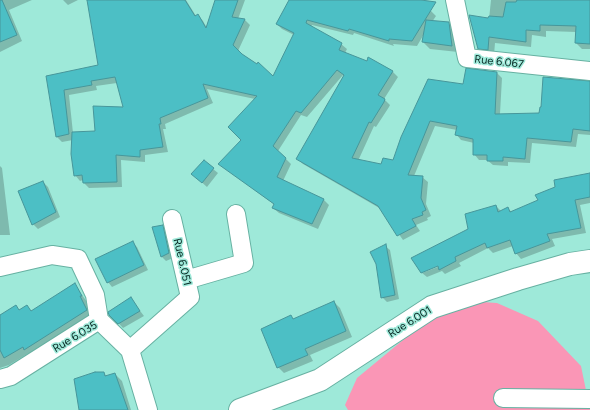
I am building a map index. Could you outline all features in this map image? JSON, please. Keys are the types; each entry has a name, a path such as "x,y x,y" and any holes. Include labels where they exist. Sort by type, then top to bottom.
{"street":[{"name":"Rue 6.067","path":"455,0 467,58 590,71"},
{"path":"186,280 244,263 236,214"},
{"name":"Rue 6.051","path":"130,350 190,297 172,219"},
{"path":"0,267 52,255 78,260 95,295 99,320"},
{"name":"Rue 6.001","path":"240,410 320,380 432,307 518,279 570,264 590,261"},
{"name":"Rue 6.035","path":"0,379 11,376 99,320 130,350 148,410"},
{"path":"503,398 590,399"}],"shaded area":[{"path":"482,302 497,303 538,321 581,366 590,410 348,410 345,405 357,378 426,321"}],"building":[{"path":"0,0 2,0 17,35 0,42"},
{"path":"87,0 185,0 195,16 198,14 206,28 215,0 238,0 232,17 245,19 233,45 242,54 257,64 258,62 273,76 294,33 276,24 289,0 421,0 436,2 412,41 389,39 389,41 349,29 348,31 307,20 306,23 342,43 339,50 367,61 368,57 393,71 378,95 385,99 384,102 371,123 369,122 352,158 381,164 383,158 393,160 401,137 428,79 463,84 466,68 497,72 495,114 539,113 541,107 543,77 590,81 590,131 573,129 571,142 527,138 525,159 503,157 503,161 487,161 487,155 473,155 473,139 455,135 457,126 430,121 408,175 423,176 421,198 426,210 422,212 423,215 412,219 416,226 397,236 378,206 296,159 344,75 337,70 301,113 296,111 273,146 286,158 277,177 324,199 312,224 272,208 274,204 218,164 241,140 228,127 257,96 203,84 208,98 160,118 161,124 159,124 163,147 140,150 140,157 116,155 117,182 83,183 82,175 74,176 71,154 72,132 95,131 93,106 123,107 115,77 91,81 92,85 64,90 69,134 56,137 46,76 98,65"},
{"path":"517,0 590,0 590,44 575,43 576,26 540,25 540,31 526,30 526,42 489,37 488,50 478,49 469,15 488,18 489,16 503,17 506,2 516,2"},
{"path":"426,20 449,22 452,46 422,42"},
{"path":"204,160 214,168 202,183 191,174"},
{"path":"590,173 590,197 575,200 581,228 547,234 550,241 515,254 510,240 487,248 485,243 455,257 456,261 439,270 438,266 421,273 411,258 468,229 465,214 496,205 498,212 508,207 510,212 538,200 535,195 555,187 554,180"},
{"path":"43,181 56,212 32,225 18,191"},
{"path":"163,225 169,253 161,257 152,227"},
{"path":"133,241 144,265 107,283 95,259"},
{"path":"386,244 395,295 381,298 376,264 370,252"},
{"path":"75,283 87,310 24,350 23,347 4,358 0,350 0,315 16,305 19,310 27,305 31,311"},
{"path":"131,297 140,311 118,324 108,312"},
{"path":"334,301 346,331 305,349 308,355 277,368 261,329 291,315 293,319"},
{"path":"95,372 104,372 105,376 115,373 128,410 79,410 74,379"}]}
